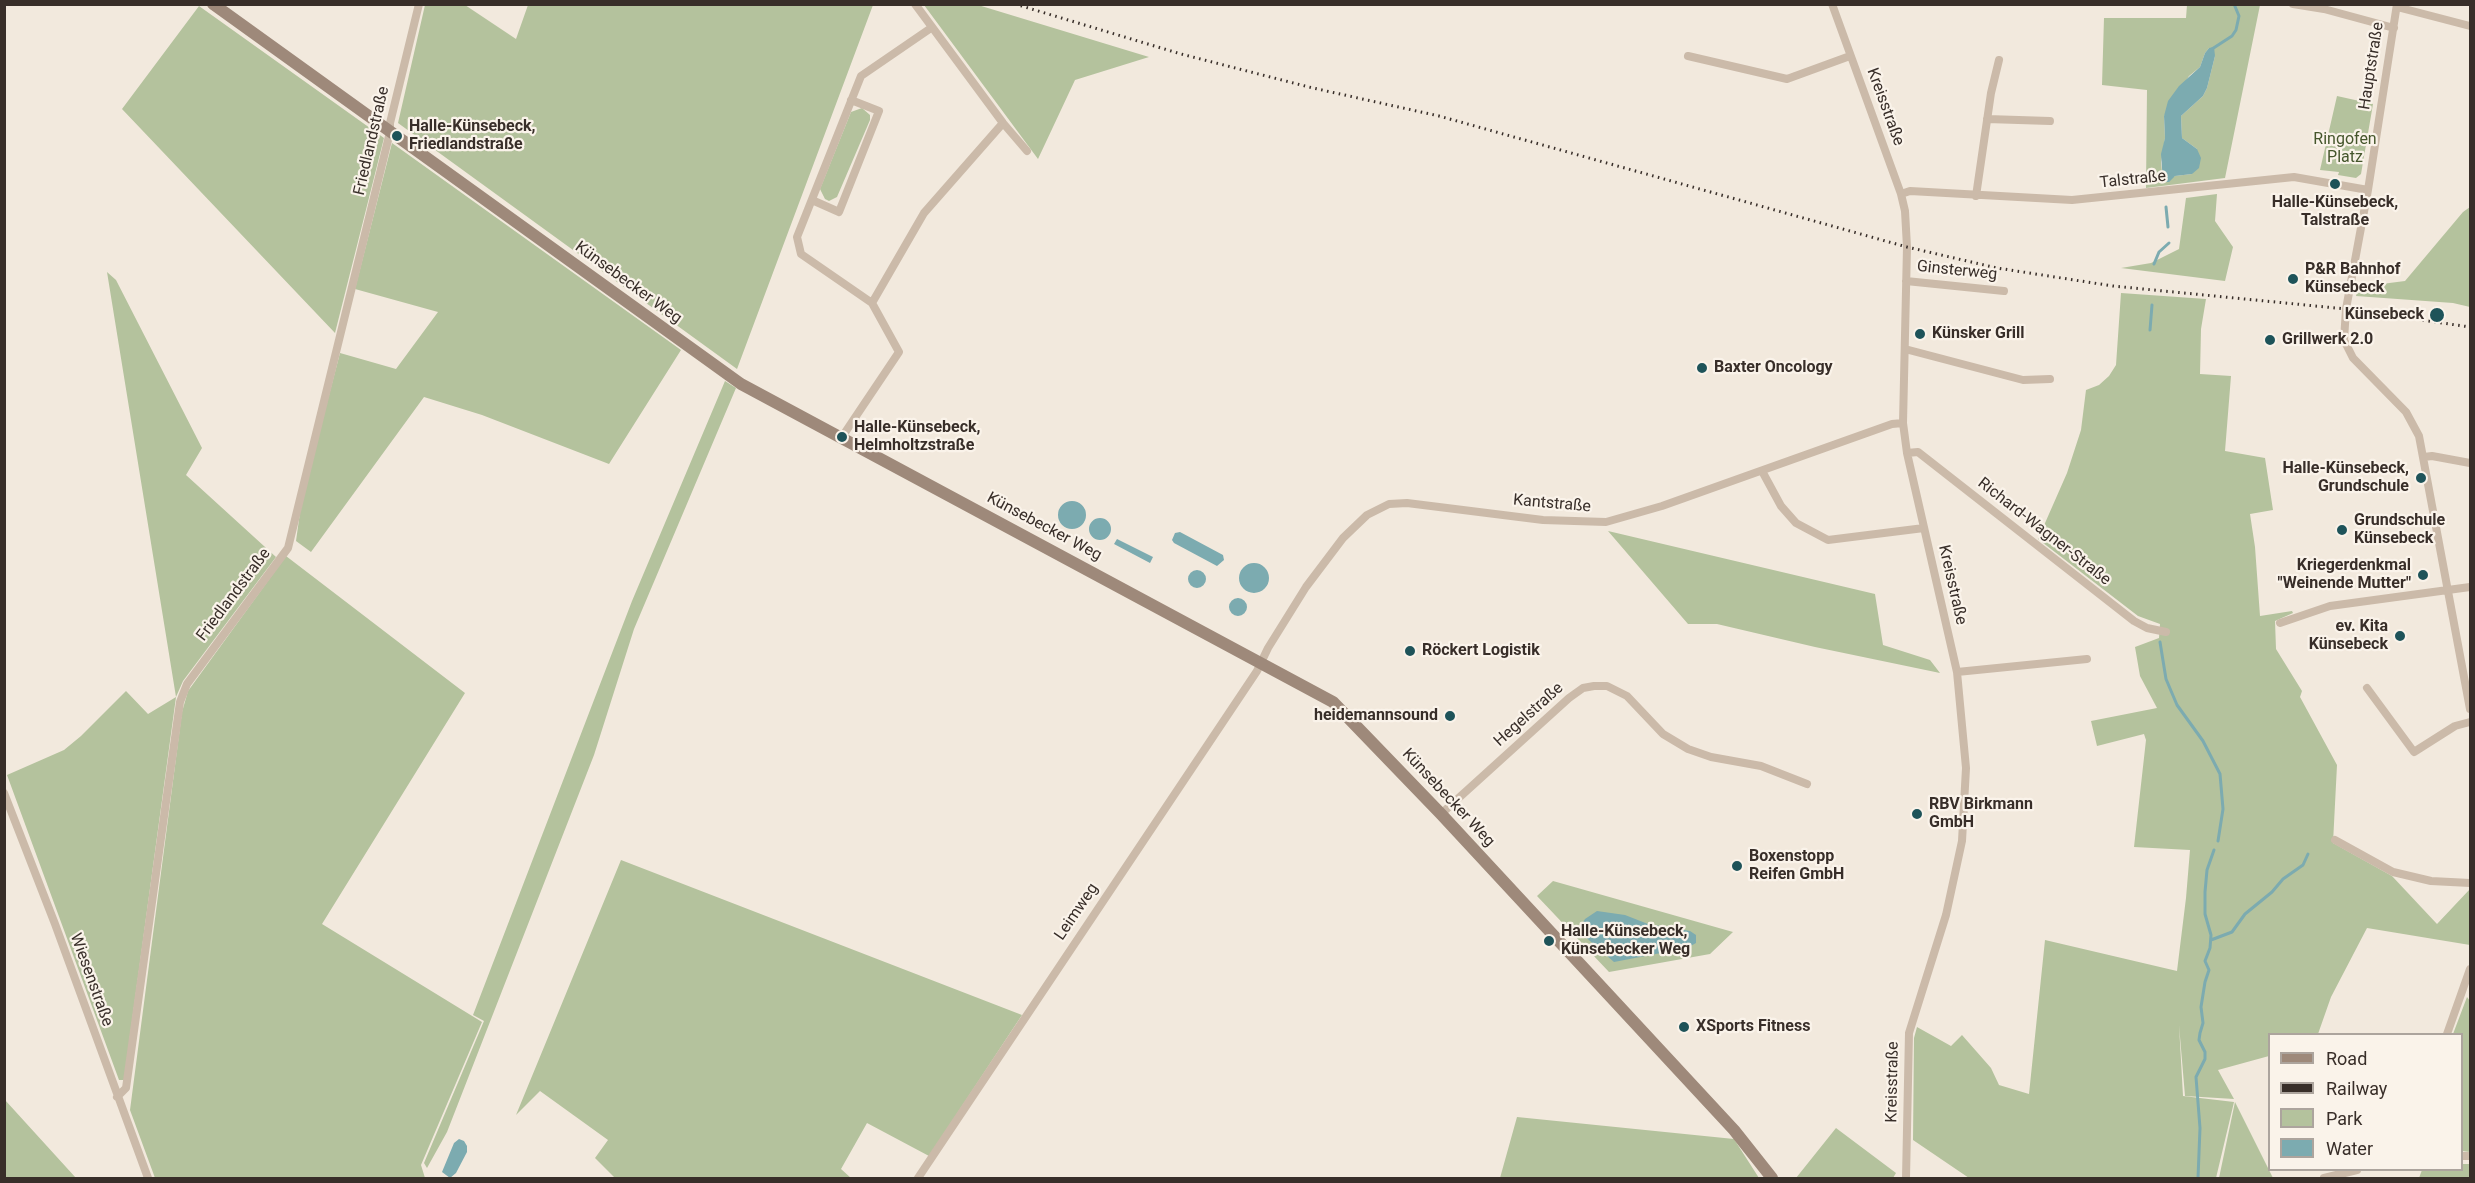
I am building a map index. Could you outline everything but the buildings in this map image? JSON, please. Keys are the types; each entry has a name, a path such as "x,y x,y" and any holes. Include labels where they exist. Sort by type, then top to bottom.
{"street":[{"name":"Künsebecker Weg","path":"213,4 741,384 1334,702 1734,1130 1772,1179"},
{"name":"Friedlandstraße","path":"117,1097 126,1089 180,702 187,684 288,548 302,498 419,4"},
{"path":"915,4 1003,123 1027,151"},
{"name":"Kreisstraße","path":"1832,4 1901,194 1906,235 1904,423 1907,453 1957,672 1966,768 1962,841 1946,915 1909,1032 1906,1179"},
{"path":"2293,4 2324,7 2394,28"},
{"path":"2397,6 2470,26"},
{"name":"Hauptstraße","path":"2397,6 2343,329 2347,348 2360,365 2406,412 2419,436 2470,709"},
{"path":"842,437 899,352 872,303 801,254 797,237 861,75 931,28"},
{"path":"1688,56 1787,79 1850,56"},
{"path":"1976,196 1987,119 1999,60"},
{"path":"812,200 839,212 879,111 852,100"},
{"path":"1987,119 2050,121"},
{"path":"872,303 924,213 1003,123"},
{"name":"Talstraße","path":"1901,194 1910,191 2072,201 2294,177 2368,190"},
{"name":"Ginsterweg","path":"1906,281 2004,291"},
{"path":"1905,349 2023,380 2050,379"},
{"name":"Kantstraße","path":"1262,662 1306,587 1343,538 1377,508 1389,504 1407,503 1543,520 1606,522 1762,471 1872,430 1904,423"},
{"name":"Richard-Wagner-Straße","path":"1907,453 1918,452 2134,621 2148,628 2166,632"},
{"path":"2424,457 2432,456 2470,463"},
{"path":"1762,471 1781,506 1796,523 1828,540 1924,528"},
{"path":"2280,623 2330,606 2470,587"},
{"path":"1957,672 2087,659"},
{"name":"Leimweg","path":"918,1179 1262,662"},
{"name":"Hegelstraße","path":"1441,814 1569,698 1583,688 1594,686 1607,686 1627,696 1663,734 1688,749 1711,757 1761,766 1807,784"},
{"path":"2367,688 2414,752 2455,726 2470,722"},
{"name":"Wiesenstraße","path":"4,793 55,924 148,1179"},
{"path":"2336,840 2393,872 2432,881 2470,883"},
{"path":"2448,1033 2470,969"},
{"path":"2328,1175 2351,1171"}],"green space":[{"path":"425,5 465,5 516,39 528,5 873,5 737,369 398,123"},
{"path":"924,5 978,5 1149,57 1075,80 1038,159"},
{"path":"2187,5 2260,5 2225,178 2146,188 2147,90 2102,85 2104,18 2186,18","holes":["2209,48 2215,56 2203,96 2181,116 2182,138 2197,149 2192,174 2175,176 2163,182 2161,162 2165,138 2164,116 2189,76 2200,67"]},
{"path":"199,6 384,138 335,333 122,109"},
{"name":"Ringofen Platz","path":"2337,96 2373,104 2361,174 2356,178 2338,175 2339,172 2320,170"},
{"path":"862,108 870,115 870,120 837,197 829,201 825,199 820,189 851,112"},
{"path":"392,143 681,350 609,464 482,415 424,397 311,552 296,541 302,498 340,353 396,369 438,312 355,289"},
{"path":"2217,194 2215,221 2233,247 2225,281 2121,268 2151,263 2179,249 2186,198"},
{"path":"2470,207 2470,307 2453,303 2356,296 2358,287 2405,281 2463,212"},
{"path":"107,272 116,280 202,448 186,475 276,557 183,681 176,697"},
{"path":"2121,293 2206,299 2201,329 2200,374 2231,376 2225,451 2265,458 2273,510 2250,514 2260,616 2292,611 2293,613 2275,621 2276,649 2302,691 2300,697 2337,765 2333,843 2392,876 2437,924 2470,889 2470,945 2367,928 2331,997 2318,1033 2268,1033 2268,1056 2218,1070 2234,1099 2185,1096 2179,1025 2183,1096 2234,1102 2216,1178 1969,1178 1913,1140 1914,1038 1917,1027 1951,1046 1962,1035 1991,1068 1999,1085 2029,1094 2045,940 2177,971 2190,850 2134,847 2146,740 2144,734 2097,746 2091,721 2157,708 2140,676 2135,647 2159,638 2160,624 2138,616 2038,539 2067,473 2081,430 2086,390 2099,385 2116,365"},
{"path":"725,381 736,388 634,629 594,755 447,1132 427,1168 424,1163 484,1021 473,1015 632,601"},
{"path":"1608,531 1875,594 1883,645 1930,660 1940,673 1717,624 1688,624"},
{"path":"286,556 465,693 322,924 482,1022 421,1165 425,1178 155,1178 130,1110 182,712 188,691"},
{"path":"126,691 148,714 176,697 124,1080 119,1080 7,775 64,750"},
{"path":"621,860 1022,1015 929,1156 867,1123 841,1169 851,1178 615,1178 595,1158 608,1140 540,1091 516,1115"},
{"path":"1553,881 1733,932 1710,954 1609,972 1537,896"},
{"path":"2467,997 2470,1001 2470,1152 2463,1151 2463,1033 2453,1033"},
{"path":"5,1100 76,1178 5,1178"},
{"path":"2235,1102 2273,1178 2219,1178"},
{"path":"1517,1117 1734,1139 1759,1178 1500,1178"},
{"path":"1836,1128 1896,1173 1893,1178 1796,1178"},
{"path":"2463,1164 2470,1164 2470,1178 2419,1178 2422,1171 2463,1171"}],"water":[{"path":"2214,47 2215,56 2207,88 2203,96 2181,116 2182,138 2197,149 2201,158 2199,168 2192,174 2175,176 2169,182 2163,182 2161,154 2165,138 2164,116 2168,101 2179,86 2200,67 2209,48"},
{"path":"1072,501 1082,505 1086,515 1082,525 1072,529 1062,525 1058,515 1062,505"},
{"path":"1100,518 1108,521 1111,529 1108,537 1100,540 1092,537 1089,529 1092,521"},
{"path":"1180,532 1223,555 1224,560 1217,566 1174,543 1172,540 1175,533"},
{"path":"1117,539 1153,557 1150,563 1114,544"},
{"path":"1254,563 1260,564 1268,572 1268,584 1260,592 1254,593 1248,592 1240,584 1239,578 1240,572 1248,564"},
{"path":"1197,570 1203,573 1206,579 1203,585 1197,588 1191,585 1188,579 1191,573"},
{"path":"1238,598 1244,601 1247,607 1244,613 1238,616 1232,613 1229,607 1232,601"},
{"path":"1597,911 1625,915 1648,924 1690,931 1696,935 1696,943 1687,948 1614,962 1582,934 1580,927 1585,919"},
{"path":"459,1139 464,1141 467,1152 456,1173 450,1178 442,1172 454,1143"}],"waterway":[{"path":"2212,49 2232,36 2236,30 2239,16 2234,4"},
{"path":"2166,207 2168,227"},
{"path":"2154,264 2159,252 2169,243"},
{"path":"2150,330 2152,305"},
{"path":"2160,642 2166,679 2177,705 2203,741 2220,774 2223,809 2218,841"},
{"path":"2198,1178 2200,1128 2196,1077 2205,1059 2205,1052 2199,1040 2203,1023 2201,1007 2209,970 2205,961 2210,948 2211,935 2205,914 2205,892 2207,870 2214,850"},
{"path":"2211,940 2232,932 2245,914 2272,892 2283,879 2303,865 2308,854"}],"railway":[{"path":"1015,4 1181,54 1313,88 1439,116 1907,247 1997,268 2113,286 2346,309 2470,327"}],"place":[{"name":"Halle-Künsebeck, Friedlandstraße","path":"397,136"},
{"name":"Halle-Künsebeck, Talstraße","path":"2335,184"},
{"name":"P&R Bahnhof Künsebeck","path":"2293,279"},
{"name":"Künsebeck","path":"2437,315"},
{"name":"Künsker Grill","path":"1920,334"},
{"name":"Grillwerk 2.0","path":"2270,340"},
{"name":"Baxter Oncology","path":"1702,368"},
{"name":"Halle-Künsebeck, Helmholtzstraße","path":"842,437"},
{"name":"Halle-Künsebeck, Grundschule","path":"2421,478"},
{"name":"Grundschule Künsebeck","path":"2342,530"},
{"name":"Kriegerdenkmal \"Weinende Mutter\"","path":"2423,575"},
{"name":"ev. Kita Künsebeck","path":"2400,636"},
{"name":"Röckert Logistik","path":"1410,651"},
{"name":"heidemannsound","path":"1450,716"},
{"name":"RBV Birkmann GmbH","path":"1917,814"},
{"name":"Boxenstopp Reifen GmbH","path":"1737,866"},
{"name":"Halle-Künsebeck, Künsebecker Weg","path":"1549,941"},
{"name":"XSports Fitness","path":"1684,1027"}]}
